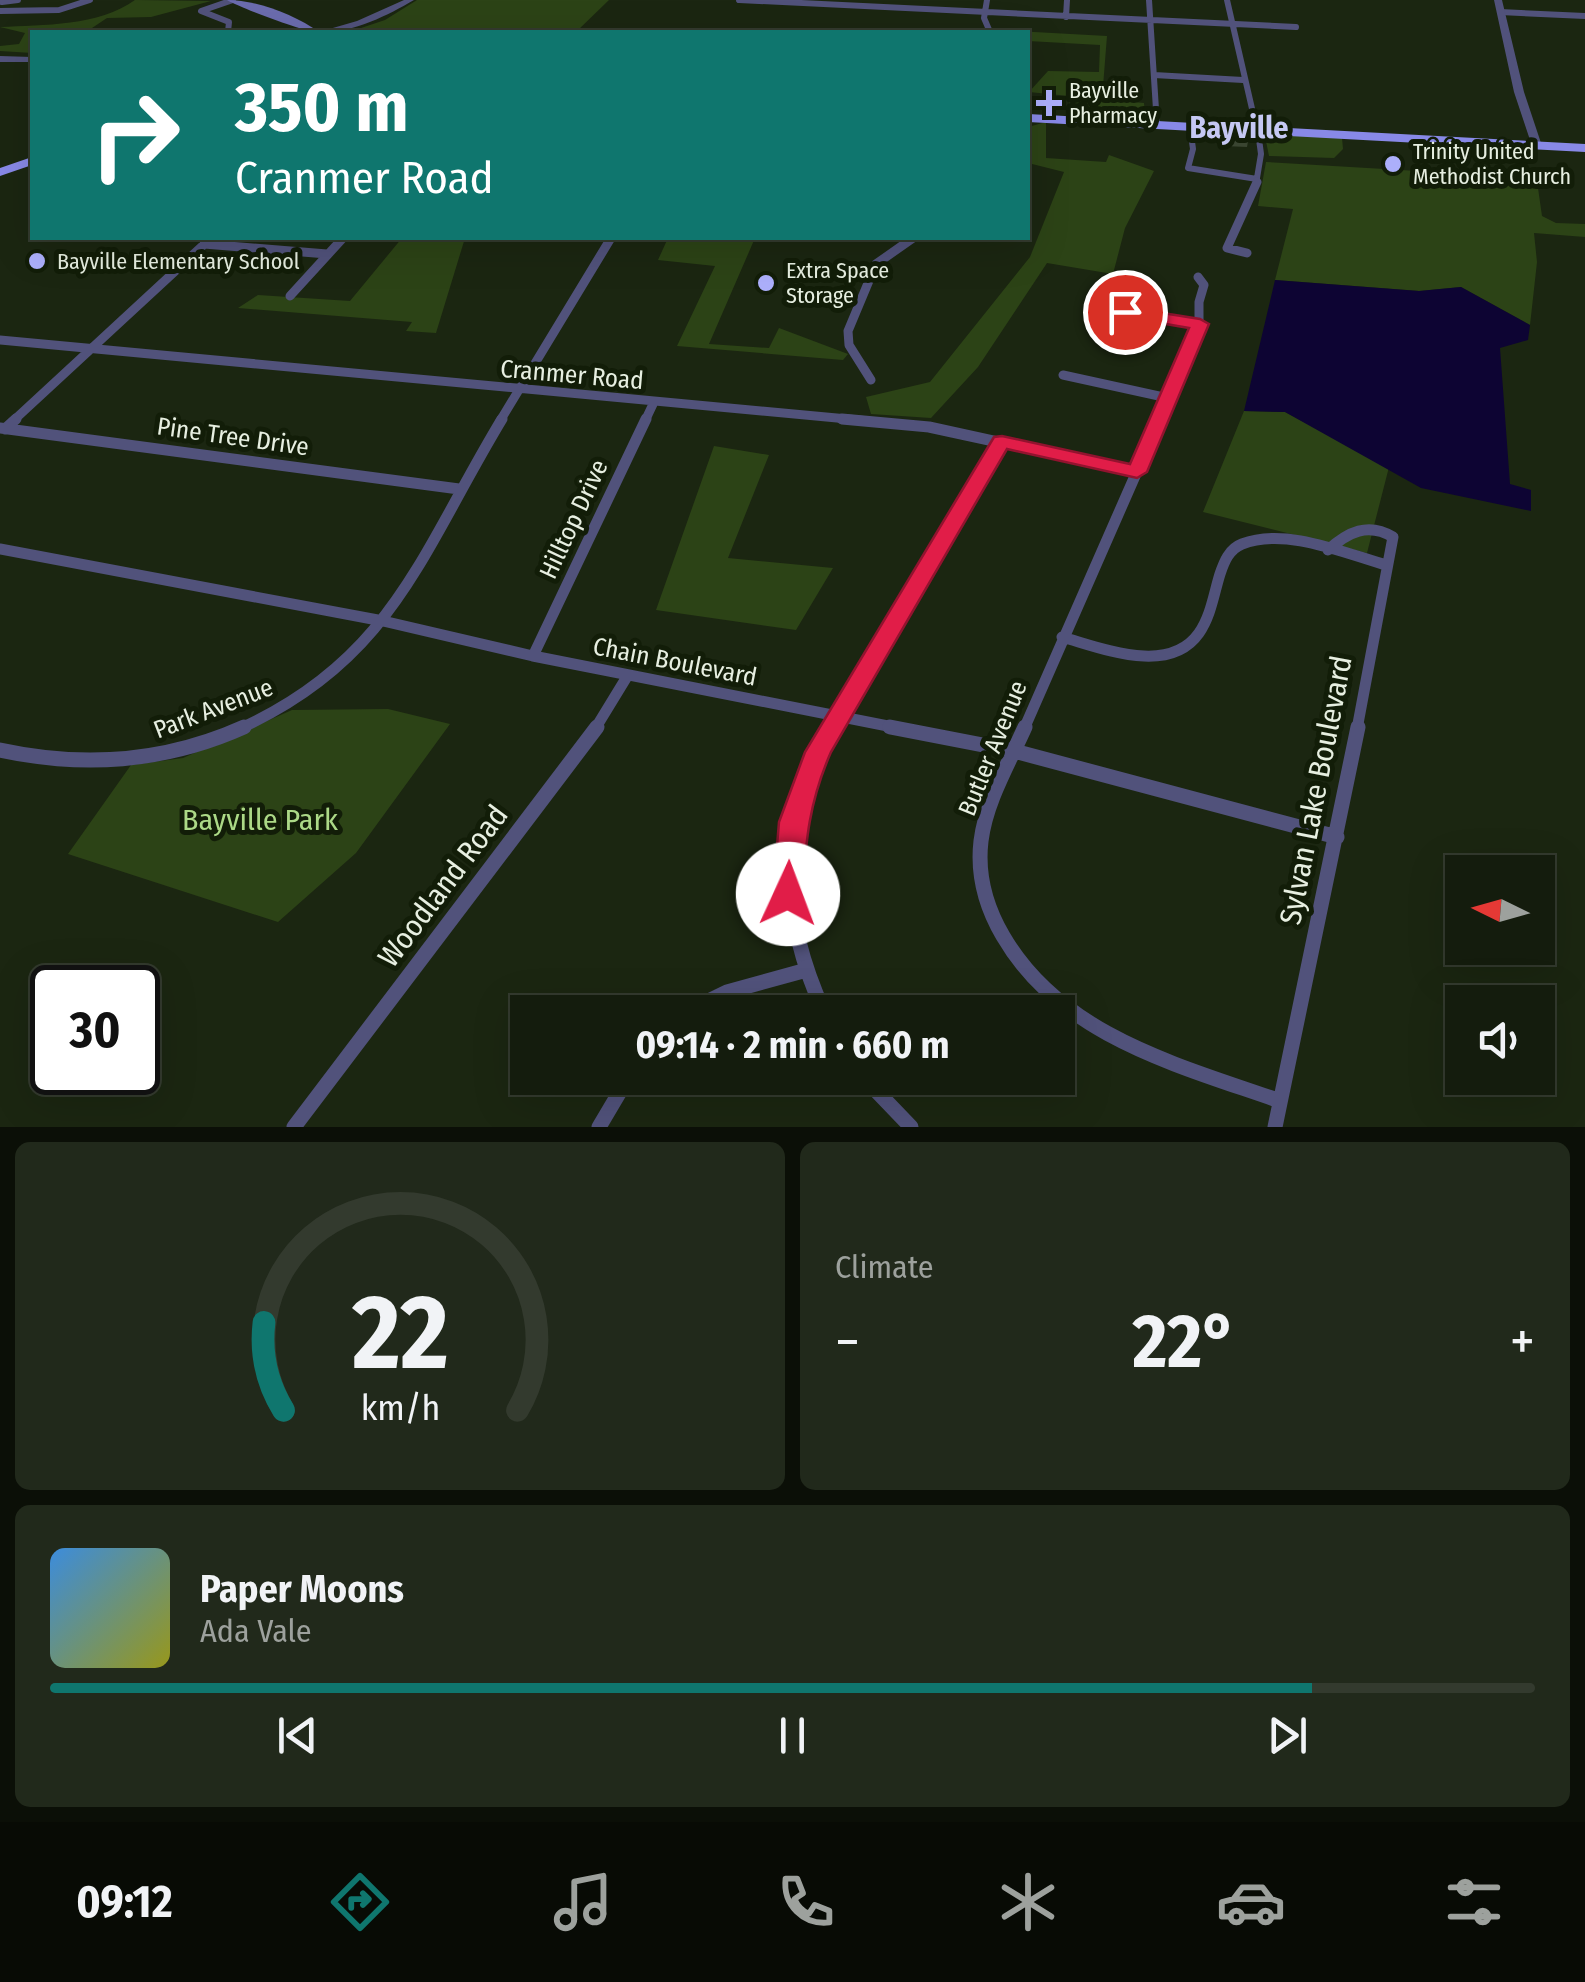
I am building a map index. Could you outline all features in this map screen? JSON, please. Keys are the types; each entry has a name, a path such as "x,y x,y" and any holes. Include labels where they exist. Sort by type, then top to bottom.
{"highway":[{"path":"1030,118 1585,148"},
{"path":"0,172 30,162"}],"main road":[{"path":"232,0 310,30"}],"street":[{"path":"0,5 18,0"},
{"path":"0,5 59,10 90,0"},
{"path":"228,30 229,22 201,11 232,0"},
{"path":"332,30 360,23 410,0"},
{"path":"351,30 374,23 410,0"},
{"path":"738,0 902,4 984,13 1296,27"},
{"path":"987,0 984,13 989,30"},
{"path":"1066,17 1067,0"},
{"path":"1149,0 1157,125"},
{"path":"1227,0 1261,158 1257,179 1226,248 1247,253"},
{"path":"1498,0 1537,146"},
{"path":"1500,12 1585,16"},
{"path":"0,58 30,60"},
{"path":"1154,75 1244,80"},
{"path":"1190,126 1192,149 1188,168 1257,179"},
{"path":"290,296 340,240"},
{"name":"Park Avenue","path":"0,750 39,760 81,763 174,750 300,698 346,662 410,585 459,489 610,240"},
{"path":"871,380 849,345 848,331 876,264 910,240"},
{"path":"2,429 208,241 327,254"},
{"name":"Butler Avenue","path":"1198,277 1204,285 1199,302 1200,324 986,816 978,864 984,898 1018,964 1056,1002 1123,1043 1280,1100"},
{"path":"1100,307 1200,324"},
{"name":"Cranmer Road","path":"0,340 929,427 1137,472"},
{"path":"1063,375 1168,398"},
{"name":"Hilltop Drive","path":"534,656 654,402"},
{"name":"Pine Tree Drive","path":"2,429 459,489"},
{"path":"815,995 803,972 788,894 788,856 801,790 838,718 1002,442"},
{"name":"Sylvan Lake Boulevard","path":"1275,1127 1338,837 1393,537 1383,531 1358,529 1344,534 1328,550"},
{"path":"1062,637 1131,654 1176,652 1200,632 1223,564 1229,552 1241,544 1265,539 1386,565"},
{"name":"Chain Boulevard","path":"0,549 383,622 534,656 1014,751 1338,837"},
{"name":"Woodland Road","path":"294,1127 589,740 628,675"},
{"path":"721,995 803,972"},
{"path":"599,1127 618,1095"},
{"path":"880,1095 911,1127"}],"green space":[{"path":"135,0 211,1 151,17 107,18 89,30 30,30 30,53 0,51 0,46 19,44 25,33 0,27 88,19 121,9"},
{"path":"417,0 609,0 578,30 355,30 385,20"},
{"path":"1030,32 1107,36 1102,99 1144,103 1145,115 1069,109 1069,96 1030,92 1048,71 1099,72 1100,45 1030,41"},
{"path":"1046,122 1046,158 1106,162 1109,155 1154,171 1125,228 1113,274 1047,263 978,367 931,418 871,414 866,397 930,382 1030,257 1064,172 1030,164 1030,126"},
{"path":"1265,136 1342,138 1343,149 1334,158 1269,156"},
{"path":"1266,162 1418,171 1431,178 1499,181 1538,188 1542,216 1556,223 1585,224 1585,237 1534,233 1537,262 1530,325 1461,287 1420,291 1275,280 1293,209 1258,206"},
{"path":"400,240 464,240 436,333 406,331 412,322 238,308 258,295 350,301"},
{"path":"667,240 754,240 709,344 769,348 779,328 848,354 843,360 677,346 715,266 658,260"},
{"path":"1244,411 1285,412 1389,467 1367,553 1203,512"},
{"path":"714,446 769,455 728,558 833,568 796,630 656,610"},
{"name":"Bayville Park","path":"388,709 450,724 356,853 278,922 68,854 131,765 183,758 292,710"}],"shaded area":[{"path":"1275,280 1419,291 1461,287 1530,325 1528,340 1500,348 1510,484 1531,490 1531,511 1421,488 1285,412 1244,411"}],"building":[{"path":"1225,119 1248,120 1250,130 1227,129"}],"place":[{"name":"Bayville Pharmacy","path":"1049,103"},
{"name":"Trinity United Methodist Church","path":"1393,164"},
{"name":"Bayville Elementary School","path":"37,261"},
{"name":"Extra Space Storage","path":"766,283"}],"district":[{"name":"Bayville","path":"1239,128"}],"route":[{"path":"788,894 793,822 801,790 818,752 1002,442 1137,472 1200,324 1125,312"}]}
